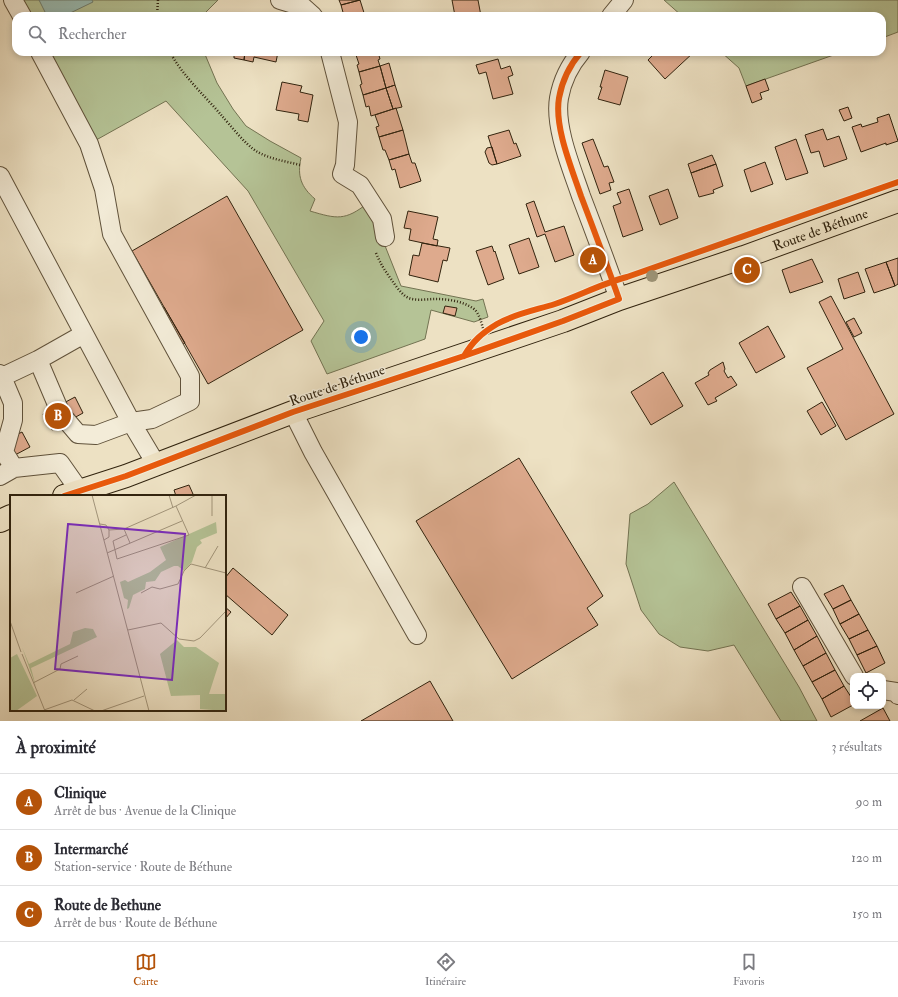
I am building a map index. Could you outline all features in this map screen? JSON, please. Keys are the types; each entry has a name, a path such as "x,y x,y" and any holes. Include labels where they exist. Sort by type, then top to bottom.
{"main road":[{"name":"Route de Béthune","path":"72,493 126,476 293,412 563,321 619,299 898,201"},
{"path":"0,521 10,516"}],"street":[{"path":"14,0 20,12"},
{"path":"280,0 302,7 308,12"},
{"path":"614,12 624,0"},
{"path":"38,360 61,414 78,434 96,435 131,422 152,419 190,401 190,376 112,234 104,189 89,144 42,56"},
{"path":"331,56 348,122 342,174 360,185 382,219 385,237"},
{"path":"577,56 564,78 559,100 562,136 574,176 619,299"},
{"path":"0,176 131,422 156,464"},
{"path":"72,493 60,462 7,472 4,452 13,420 13,403 1,376 38,360 84,334"},
{"path":"293,412 324,472 417,635"},
{"path":"802,587 852,673"},
{"path":"886,690 896,692 898,695"}],"path":[{"path":"157,12 158,0"},
{"path":"172,56 192,82 234,130 255,150 269,157 300,165"},
{"path":"385,237 377,242 376,252 379,262 394,284 406,296 422,301 434,299 455,300 474,309 477,312 486,333 488,347"}],"green space":[{"path":"13,0 218,0 206,12 20,12"},
{"path":"664,0 898,0 898,32 886,36 886,12 678,12"},
{"path":"42,56 206,56 217,83 233,109 246,126 301,158 301,181 306,190 315,199 310,211 327,216 340,217 353,213 368,203 401,286 476,301 483,299 488,317 474,322 431,310 425,339 327,374 311,341 324,321 248,191 166,101 89,144"},
{"path":"726,56 831,56 746,86 739,68"},
{"path":"674,482 799,687 817,721 781,721 734,645 708,651 680,647 659,634 641,610 626,564 630,514 648,504"}],"water":[{"path":"39,0 92,0 93,2 72,12 45,12"}],"building":[{"path":"339,0 360,0 341,5"},
{"path":"360,0 364,12 343,12 341,5"},
{"path":"452,0 478,0 480,12 454,12"},
{"path":"234,56 244,56 244,60 234,58"},
{"path":"244,56 277,56 276,62 254,57 253,62 244,60"},
{"path":"356,56 379,56 380,59 378,60 380,66 359,72 357,65 359,64"},
{"path":"652,56 690,56 665,79 648,60"},
{"path":"498,59 501,69 510,66 513,75 508,77 513,94 493,99 486,72 479,74 476,65"},
{"path":"389,63 395,85 386,88 380,66"},
{"path":"380,66 386,88 363,95 360,85 362,84 359,72"},
{"path":"605,70 628,77 620,105 598,99"},
{"path":"765,79 769,90 760,93 762,99 752,103 746,86"},
{"path":"282,82 302,86 300,92 313,95 308,122 298,120 299,114 276,110"},
{"path":"395,85 402,107 393,109 386,88"},
{"path":"386,88 393,109 371,116 369,106 366,107 363,95"},
{"path":"848,107 852,118 844,121 839,110"},
{"path":"396,108 403,130 379,137 376,127 379,126 375,115"},
{"path":"889,114 898,141 886,145 886,143 861,152 852,127 861,124 862,127 878,122 877,118"},
{"path":"823,129 827,140 839,136 847,159 824,167 819,151 811,153 805,135"},
{"path":"403,130 409,154 389,160 385,150 383,150 379,137"},
{"path":"509,130 514,144 516,143 521,156 497,164 488,136"},
{"path":"593,139 604,167 608,166 614,182 609,183 611,190 600,194 582,143"},
{"path":"796,139 808,173 786,180 775,147"},
{"path":"492,147 497,164 492,165 489,163 485,152 487,148"},
{"path":"409,154 412,163 415,163 421,181 400,188 395,169 392,170 389,160"},
{"path":"712,155 716,164 691,173 688,164"},
{"path":"765,162 773,184 751,192 744,170"},
{"path":"716,164 723,186 713,190 714,193 699,197 691,173"},
{"path":"629,189 643,230 623,237 613,206 621,203 617,193"},
{"path":"668,189 678,218 660,225 649,196"},
{"path":"227,196 303,330 208,384 132,251"},
{"path":"534,201 545,232 564,226 574,255 555,262 545,234 537,237 526,204"},
{"path":"408,211 438,217 433,239 438,240 437,246 409,240 411,229 404,228"},
{"path":"529,238 539,267 519,274 509,245"},
{"path":"422,243 450,248 447,261 443,260 438,282 409,275 413,255 419,256"},
{"path":"492,246 504,279 488,285 476,251"},
{"path":"898,258 898,284 895,286 886,262"},
{"path":"812,259 823,282 790,293 782,270"},
{"path":"886,262 895,286 874,293 865,269"},
{"path":"858,272 865,292 844,299 838,279"},
{"path":"831,296 894,414 846,440 807,368 843,349 819,302"},
{"path":"445,306 457,308 455,316 443,313"},
{"path":"164,307 185,343 179,346 158,310"},
{"path":"854,318 862,333 854,337 846,322"},
{"path":"768,326 785,357 756,373 739,343"},
{"path":"723,362 725,369 724,371 728,378 731,376 737,385 715,398 717,401 708,405 695,383 709,375 708,373 710,370"},
{"path":"663,372 683,406 651,425 631,392"},
{"path":"75,397 83,413 52,430 43,414"},
{"path":"822,402 836,426 821,435 807,411"},
{"path":"22,432 30,447 0,463 0,443"},
{"path":"519,458 603,596 587,608 598,625 512,679 416,521"},
{"path":"189,485 193,494 176,495 174,490"},
{"path":"233,568 288,615 272,635 226,595 226,577"},
{"path":"843,585 851,600 833,609 824,594"},
{"path":"791,592 800,606 776,619 768,604"},
{"path":"851,600 859,614 840,624 833,609"},
{"path":"800,606 808,620 785,633 776,619"},
{"path":"226,608 231,612 226,618"},
{"path":"859,614 868,630 849,639 840,624"},
{"path":"808,620 817,636 794,650 785,633"},
{"path":"868,630 877,646 857,655 849,639"},
{"path":"817,636 826,653 803,666 794,650"},
{"path":"877,646 885,663 866,673 857,655"},
{"path":"826,653 835,670 812,682 803,666"},
{"path":"835,670 844,686 822,699 812,682"},
{"path":"430,681 453,721 361,721"},
{"path":"844,686 850,695 850,707 831,717 822,699"},
{"path":"884,709 890,721 860,721"}],"cycle path":[{"path":"67,495 126,476 293,412 464,356 563,321 619,299 581,196 561,135 558,109 559,98 567,74 578,56"},
{"path":"464,356 482,334 497,324 525,312 555,304 609,283 898,182"}],"place":[{"name":"Clinique","path":"593,260"},
{"name":"Route de Bethune","path":"747,270"},
{"name":"Intermarché","path":"58,416"}]}
